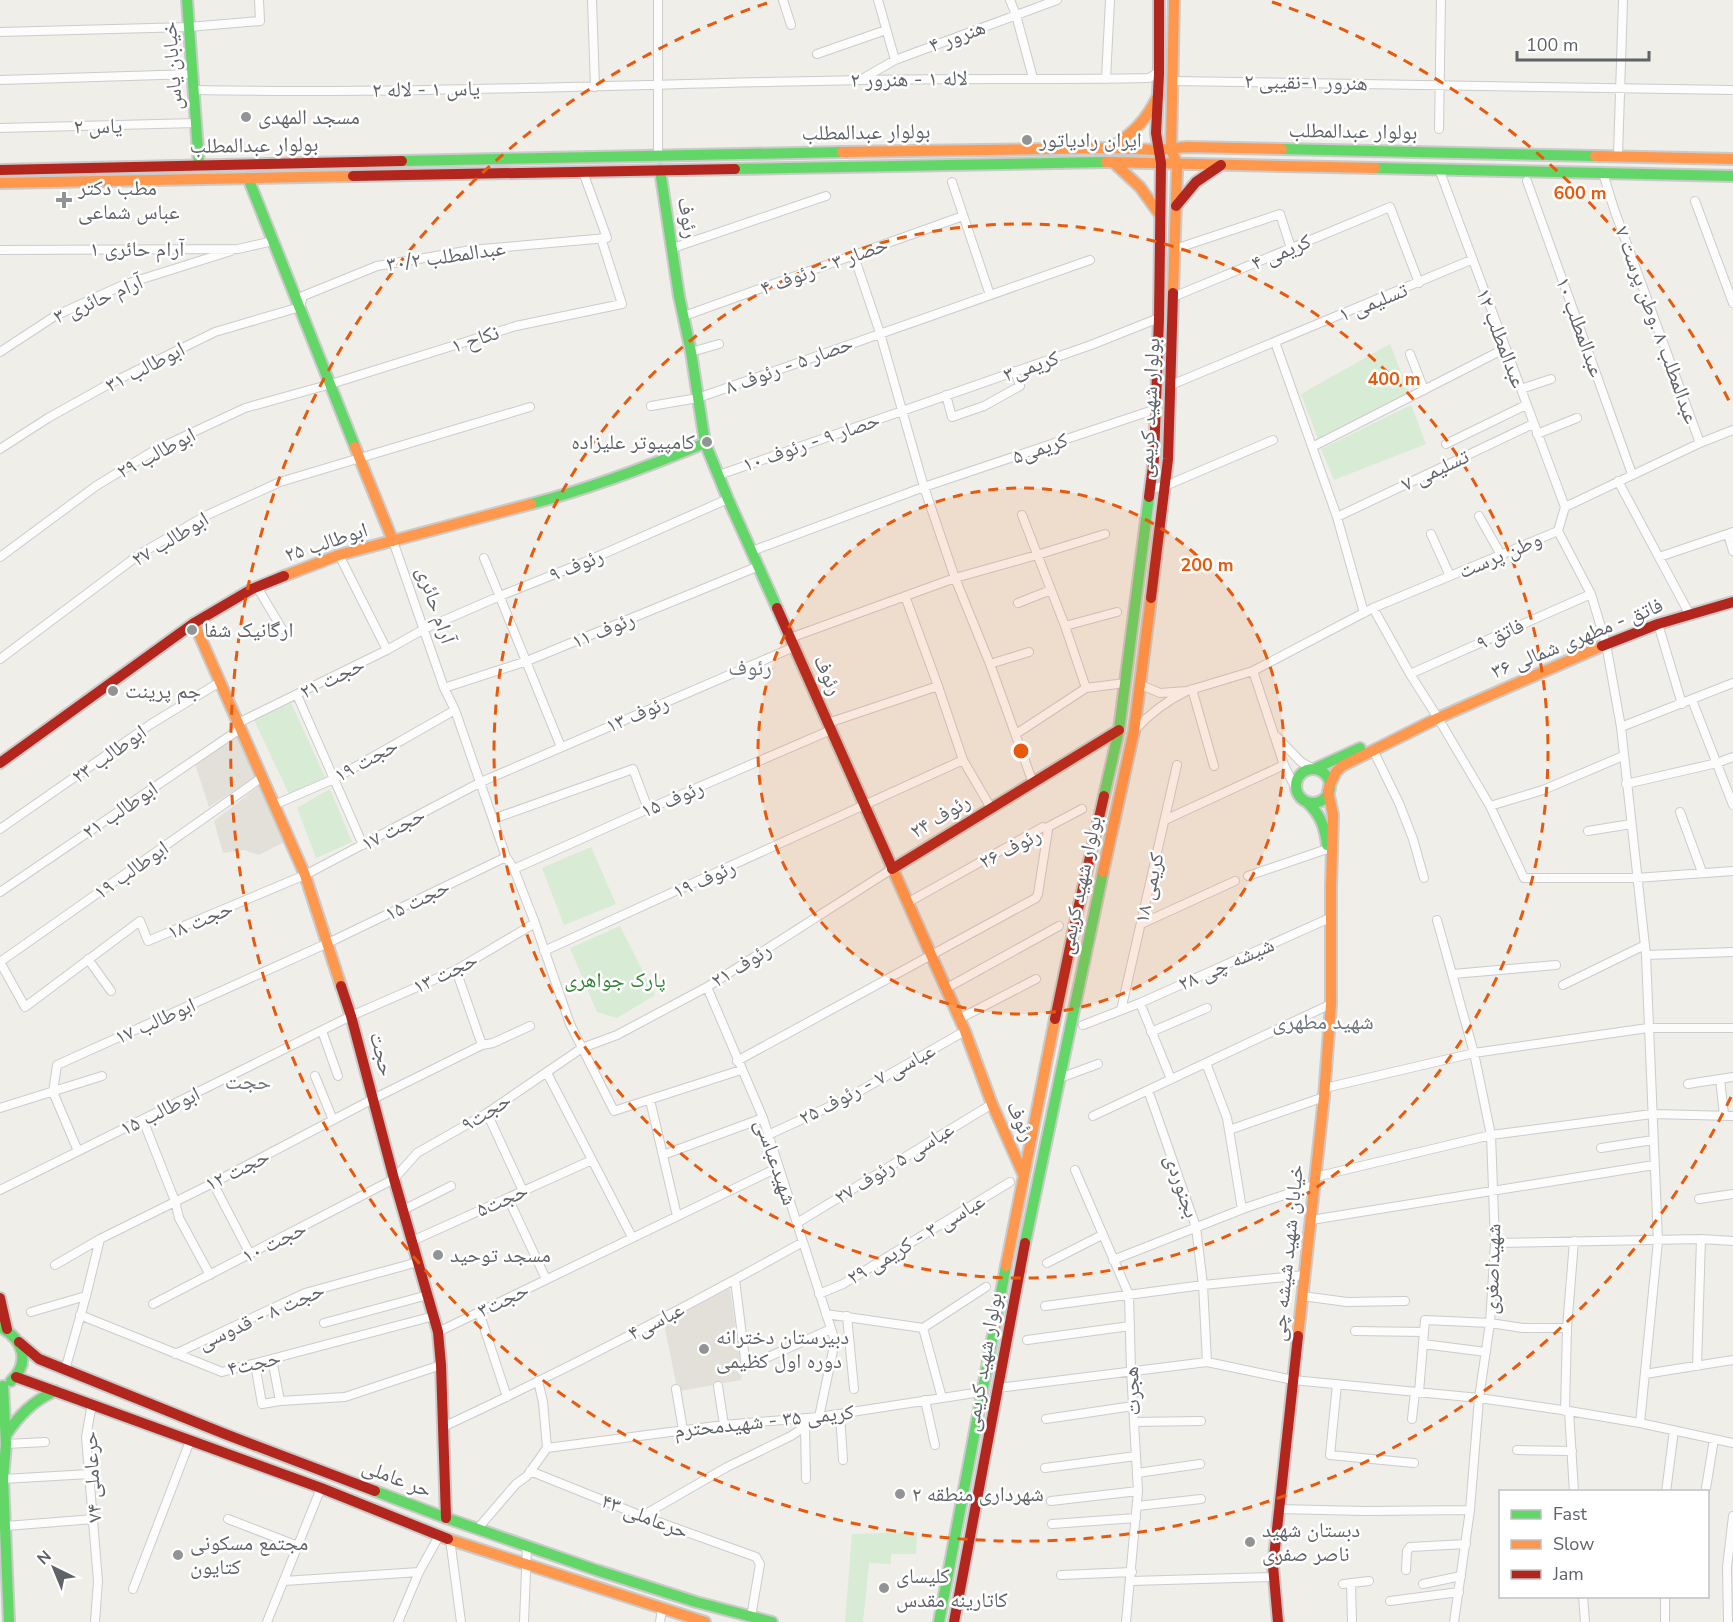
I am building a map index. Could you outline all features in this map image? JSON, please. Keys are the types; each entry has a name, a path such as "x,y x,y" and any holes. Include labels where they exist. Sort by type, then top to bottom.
{"main road":[{"name":"خیابان یاس","path":"187,0 199,165"},
{"path":"1156,150 1159,0"},
{"path":"1171,150 1174,0"},
{"path":"1111,148 1132,134 1150,115 1158,96"},
{"name":"بولوار عبدالمطلب","path":"0,170 658,154 1111,148 1171,150 1188,147 1733,159"},
{"name":"بولوار شهید کریمی","path":"939,1622 1008,1253 1076,918 1119,730 1154,458 1161,163 1156,150"},
{"name":"بولوار شهید کریمی","path":"956,1616 1022,1256 1134,731 1141,685 1168,459 1177,163 1171,150"},
{"path":"1113,162 1140,188 1160,215"},
{"name":"بولوار عبدالمطلب","path":"0,183 1113,162 1733,176"},
{"path":"1176,206 1188,188 1204,174 1222,164"},
{"name":"رئوف","path":"660,170 705,443 959,1019 992,1104 1024,1176"},
{"name":"آرام حائری","path":"248,178 393,541"},
{"name":"ابوطالب ۲۵","path":"0,763 194,623 257,587 339,555 569,494 641,470 705,443"},
{"name":"فاتق - مطهری شمالی ۳۶","path":"1438,718 1606,644 1658,624 1733,602"},
{"name":"حجت","path":"194,623 305,875 351,1016 394,1179 438,1332 446,1518"},
{"path":"1438,718 1342,766 1336,772 1329,789 1320,801 1307,802 1300,797 1296,789 1299,777 1305,771 1375,741 1438,718"},
{"name":"رئوف ۲۴","path":"892,869 1119,730"},
{"path":"1314,769 1325,775 1329,789"},
{"name":"خیابان شهید شیشه چی","path":"1278,1622 1273,1566 1311,1220 1331,1004 1333,815 1329,789"},
{"name":"خیابان شهید شیشه چی","path":"1307,802 1319,814 1323,822 1331,887"},
{"path":"1008,1253 1022,1256"},
{"path":"0,1298 4,1328"},
{"name":"حر عاملی","path":"4,1328 39,1359 225,1434 446,1518 479,1527 571,1562 705,1605 772,1622"},
{"path":"9,1622 3,1479 6,1440 1,1386 16,1377 22,1366 23,1354 20,1342"},
{"name":"حر عاملی","path":"16,1377 321,1488 444,1537 705,1622"},
{"path":"6,1440 20,1414 34,1402 55,1391"},
{"path":"930,1622 942,1606"},
{"path":"956,1616 963,1622"}],"street":[{"path":"0,32 189,27 260,21 259,0"},
{"path":"592,0 595,87"},
{"path":"658,0 658,154"},
{"path":"783,0 791,25"},
{"path":"878,0 895,60"},
{"path":"1010,0 1033,78"},
{"name":"هنرور ۴","path":"861,80 895,60 1057,0"},
{"path":"1106,79 1110,0"},
{"path":"1439,129 1441,0"},
{"path":"1618,155 1623,0"},
{"path":"817,54 886,30"},
{"name":"لاله ۱ - هنرور ۲","path":"658,86 861,80 1149,78 1159,72"},
{"path":"0,80 193,75"},
{"name":"هنرور ۱-نقیبی ۲","path":"1172,81 1733,90"},
{"name":"یاس ۱ - لاله ۲","path":"194,90 264,92 658,86"},
{"name":"یاس ۲","path":"0,128 196,123"},
{"name":"عبدالمطلب ۱۲","path":"1439,169 1564,507"},
{"path":"583,172 604,238"},
{"name":"عبدالمطلب ۸ .وطن پرست ۷","path":"1603,174 1700,442"},
{"name":"عبدالمطلب ۱۰","path":"1527,181 1632,474"},
{"path":"952,182 990,295"},
{"path":"673,248 826,196"},
{"path":"1695,201 1733,303"},
{"name":"کریمی ۴","path":"1173,297 1390,207 1419,283"},
{"path":"1174,249 1280,214 1292,248"},
{"name":"حصار ۳ - رئوف ۴","path":"684,316 963,216"},
{"name":"نکاح ۱","path":"331,384 516,326 622,304 604,238"},
{"name":"عبدالمطلب ۳۰/۲","path":"300,307 303,296 377,266 471,250 604,238"},
{"name":"آرام حائری ۱","path":"0,250 238,249 273,241"},
{"name":"آرام حائری ۳","path":"0,352 55,316 123,285 238,249"},
{"path":"854,256 880,333 924,487 955,578 990,664 1033,783"},
{"name":"حصار ۵ - رئوف ۸","path":"651,406 698,398 1090,260"},
{"name":"تسلیمی ۱","path":"1171,385 1471,260"},
{"name":"ابوطالب ۳۱","path":"0,449 48,418 109,384 215,332 300,307"},
{"name":"کریمی۳","path":"903,410 1091,345 1159,318"},
{"path":"1275,342 1336,517 1364,613"},
{"path":"691,352 719,345"},
{"path":"1312,447 1506,348"},
{"path":"1410,354 1424,390"},
{"path":"946,395 952,417 984,406 1020,386 1015,371"},
{"path":"1521,389 1551,379"},
{"name":"ابوطالب ۲۹","path":"0,557 96,486 154,450 245,408 331,384"},
{"path":"1446,444 1526,405"},
{"name":"ابوطالب ۲۷","path":"0,658 140,554 205,516 280,482 530,406"},
{"name":"کریمی۵","path":"752,551 924,487 1156,409"},
{"name":"حصار ۹ - رئوف ۱۰","path":"719,474 903,410"},
{"path":"1537,434 1577,418"},
{"name":"تسلیمی ۷","path":"1336,517 1533,424"},
{"path":"1564,507 1700,442 1733,430"},
{"path":"1149,489 1165,486 1273,440"},
{"path":"1618,481 1690,615"},
{"name":"رئوف ۹","path":"424,629 728,499"},
{"name":"وطن پرست","path":"1190,690 1253,671 1373,608 1558,531 1564,507"},
{"path":"1022,515 1086,688"},
{"path":"1479,516 1501,555"},
{"path":"1558,531 1591,594 1606,644 1620,728 1646,955 1658,1241 1640,1423"},
{"path":"1659,557 1730,533 1733,551"},
{"name":"رئوف ۱۳","path":"481,782 792,642 905,597 955,578 1105,534"},
{"path":"1431,534 1450,576"},
{"name":"آرام حائری","path":"393,541 444,688 455,710 506,856 514,869 535,923 570,1024 614,1111 650,1100"},
{"path":"339,555 387,650"},
{"path":"484,558 561,747"},
{"name":"رئوف ۱۱","path":"444,688 527,661 759,566"},
{"path":"257,587 282,628"},
{"path":"1018,603 1051,590"},
{"name":"فاتق ۹","path":"1410,674 1591,594"},
{"path":"905,597 963,760 991,808"},
{"path":"1373,608 1490,806 1524,879 1636,878 1733,870"},
{"path":"1065,627 1117,612"},
{"path":"1658,624 1682,704"},
{"name":"حجت ۲۱","path":"239,726 424,629"},
{"path":"990,664 1029,652"},
{"path":"1253,671 1284,765 1296,789"},
{"name":"ابوطالب ۲۳","path":"0,829 151,724 220,682"},
{"path":"1016,734 1086,688 1125,683"},
{"path":"1620,728 1733,683"},
{"path":"1141,685 1160,693 1190,690"},
{"name":"رئوف ۱۵","path":"514,869 830,727 938,686"},
{"path":"1134,731 1149,714 1167,701 1190,690"},
{"path":"1190,690 1214,766"},
{"path":"297,695 363,845"},
{"path":"1692,700 1733,805"},
{"name":"حجت ۱۹","path":"274,805 334,779 455,710"},
{"name":"ابوطالب ۲۱","path":"0,892 239,726"},
{"path":"1274,733 1300,762 1314,769"},
{"path":"1373,750 1413,838 1424,879"},
{"path":"1490,806 1543,790 1623,756"},
{"path":"1626,784 1717,763 1733,757"},
{"name":"رئوف ۱۹","path":"544,951 963,760"},
{"name":"کریمی ۱۸","path":"1121,1011 1177,765"},
{"path":"1165,820 1284,765"},
{"path":"493,819 633,769 648,809"},
{"name":"ابوطالب ۱۹","path":"0,962 261,778"},
{"name":"حجت ۱۷","path":"305,875 481,782"},
{"path":"1046,828 1082,809"},
{"path":"1680,812 1702,872"},
{"path":"1588,831 1630,824"},
{"name":"رئوف ۲۶","path":"907,903 1043,827 1048,830 1038,894 1032,900 930,954"},
{"path":"1248,876 1327,849"},
{"name":"حجت ۱۵","path":"328,943 506,856"},
{"name":"رئوف ۲۱","path":"582,1048 617,1035 707,987 892,869"},
{"name":"حجت ۱۸","path":"0,962 24,1007 140,921 148,941 305,875"},
{"path":"1141,924 1235,881"},
{"name":"شیشه چی ۲۸","path":"1083,1025 1140,1003 1332,917"},
{"name":"شهیداصغری","path":"1437,920 1474,1053 1491,1135 1495,1243 1490,1323 1479,1398 1470,1510 1454,1622"},
{"name":"حجت ۱۳","path":"351,1016 456,970 535,923"},
{"path":"945,989 1059,926"},
{"name":"ابوطالب ۱۷","path":"53,1092 57,1065 328,943"},
{"path":"1563,985 1645,945"},
{"path":"1646,955 1733,952"},
{"path":"737,1061 930,954"},
{"path":"88,960 111,991"},
{"path":"1453,974 1556,966"},
{"path":"456,970 482,1046"},
{"path":"959,1019 1036,979"},
{"name":"شهیدعباسی","path":"707,987 763,1118 835,1341 819,1417"},
{"path":"1140,1003 1171,1079"},
{"path":"1093,1116 1331,1004"},
{"path":"1151,1032 1207,1008"},
{"name":"ابوطالب ۱۵","path":"0,1190 351,1016"},
{"name":"حجت ۱۲","path":"55,1265 100,1239 374,1099 482,1046 530,1026"},
{"path":"1229,1130 1324,1093 1474,1053 1648,1028 1733,1028"},
{"path":"322,1031 338,1076"},
{"name":"عباسی ۷ - رئوف ۲۵","path":"768,1135 846,1099 964,1031"},
{"name":"حجت۹","path":"394,1179 417,1153 487,1113 582,1048"},
{"path":"1206,1063 1227,1118 1242,1209"},
{"path":"1060,1078 1098,1064"},
{"path":"677,1216 650,1100 741,1070"},
{"path":"547,1073 632,1237"},
{"path":"0,1108 102,1076"},
{"path":"315,1076 333,1120"},
{"path":"1688,1084 1733,1077"},
{"path":"1113,1260 1315,1181 1491,1135 1652,1114 1729,1115 1720,1079"},
{"name":"بجنوردی","path":"1148,1090 1196,1227 1203,1285 1207,1362"},
{"path":"53,1092 78,1151"},
{"name":"عباسی ۵ رئوف ۲۷","path":"797,1223 992,1104"},
{"path":"487,1113 523,1191"},
{"path":"663,1155 763,1118"},
{"path":"143,1119 175,1201 179,1218 210,1275"},
{"path":"1600,1148 1653,1140"},
{"name":"حجت۵","path":"412,1241 592,1160"},
{"path":"1311,1220 1654,1165"},
{"name":"حجت۳","path":"438,1332 779,1167"},
{"name":"هجرت","path":"1075,1170 1129,1295 1138,1491 1126,1622"},
{"name":"حجت ۱۰","path":"153,1304 394,1179"},
{"name":"عباسی ۳ - کریمی ۲۹","path":"819,1294 843,1284 1011,1182"},
{"path":"213,1183 250,1254"},
{"path":"403,1210 451,1186"},
{"path":"1699,1199 1733,1194"},
{"path":"508,1198 546,1279"},
{"path":"1047,1263 1102,1234"},
{"path":"65,1370 87,1296 100,1239"},
{"path":"1697,1366 1701,1239"},
{"path":"1495,1243 1701,1239 1733,1241"},
{"path":"1574,1241 1567,1328 1567,1411 1574,1490"},
{"name":"عباسی۴","path":"443,1427 507,1397 735,1280 803,1242"},
{"name":"حجت ۸ - قدوسی","path":"175,1354 305,1293 418,1262"},
{"path":"1045,1306 1203,1285 1305,1275"},
{"path":"735,1280 746,1367 831,1329"},
{"path":"826,1314 923,1328 986,1287"},
{"path":"324,1323 428,1295"},
{"path":"31,1312 87,1296"},
{"path":"1302,1296 1347,1302 1405,1301"},
{"path":"479,1312 507,1397"},
{"name":"حجت۴","path":"80,1315 222,1372 434,1316"},
{"path":"847,1316 854,1389"},
{"path":"1412,1419 1425,1320 1490,1323 1522,1328 1567,1328"},
{"path":"1027,1340 1130,1326"},
{"path":"923,1328 942,1398"},
{"path":"1355,1331 1424,1332"},
{"path":"1423,1344 1485,1352"},
{"path":"272,1359 280,1401"},
{"path":"1645,1374 1733,1360"},
{"path":"998,1388 1207,1362 1293,1380 1479,1398 1567,1411 1640,1423 1733,1443"},
{"path":"255,1364 262,1404 345,1397 441,1365"},
{"path":"479,1527 516,1484 527,1476 547,1448 543,1402 538,1381"},
{"path":"1337,1384 1330,1455 1414,1463"},
{"path":"718,1386 724,1425"},
{"path":"676,1389 683,1430"},
{"name":"کریمی ۳۵ - شهیدمحترم","path":"547,1448 724,1425 819,1417 981,1392"},
{"path":"925,1400 935,1445"},
{"name":"حرعاملی ۷۴","path":"92,1404 86,1437 98,1581 95,1622"},
{"path":"1047,1419 1133,1406"},
{"path":"840,1414 843,1460"},
{"path":"642,1516 727,1467 791,1436 819,1417"},
{"path":"1134,1422 1201,1421"},
{"path":"805,1426 806,1479"},
{"path":"1666,1490 1674,1430"},
{"path":"1706,1488 1714,1439"},
{"path":"6,1440 45,1442"},
{"path":"133,1589 190,1441"},
{"path":"1516,1450 1572,1451"},
{"path":"1045,1468 1136,1456"},
{"path":"1137,1473 1200,1464"},
{"name":"حرعاملی ۴۳","path":"530,1472 756,1557 760,1564 751,1617"},
{"path":"3,1479 90,1474"},
{"path":"267,1622 321,1488"},
{"path":"1051,1500 1138,1491"},
{"path":"1137,1506 1201,1499"},
{"path":"1278,1509 1365,1512 1470,1510"},
{"path":"1728,1622 1727,1567 1733,1516"},
{"path":"1052,1524 1136,1518"},
{"path":"6,1526 94,1519"},
{"path":"228,1519 298,1546"},
{"path":"398,1622 418,1572 444,1537"},
{"path":"444,1537 461,1622"},
{"path":"1407,1570 1407,1551 1410,1547 1466,1544"},
{"path":"524,1622 528,1546"},
{"path":"284,1581 418,1572"},
{"path":"1061,1575 1132,1572"},
{"path":"1423,1584 1461,1576"},
{"path":"1131,1581 1275,1577"},
{"path":"1352,1622 1347,1584 1369,1581"},
{"path":"1390,1601 1459,1592"},
{"path":"1582,1598 1585,1622"},
{"path":"1665,1598 1665,1622"},
{"path":"660,1622 662,1609"}],"shaded area":[{"path":"239,734 255,777 209,807 195,764"},
{"path":"260,785 284,842 259,855 244,850 223,853 214,821"},
{"name":"دبیرستان دخترانه دوره اول کظیمی","path":"730,1288 741,1380 680,1391 676,1383 664,1323"}],"green space":[{"path":"1390,344 1409,393 1318,439 1301,394"},
{"path":"1411,405 1426,444 1334,480 1321,449"},
{"path":"291,703 325,777 289,794 254,720"},
{"path":"330,789 352,842 316,858 297,808"},
{"name":"پارک جواهری","path":"591,847 616,904 564,925 542,868"},
{"name":"پارک جواهری","path":"620,926 655,995 617,1018 597,1012 570,948"},
{"path":"917,1532 916,1554 891,1554 891,1564 869,1563 863,1622 845,1622 852,1534"}],"traffic: fast":[{"path":"187,0 199,165"},
{"path":"1282,149 1595,156"},
{"path":"402,161 842,152"},
{"path":"735,169 1106,162"},
{"path":"1375,168 1733,176"},
{"path":"660,170 705,443 777,608"},
{"path":"248,178 355,447"},
{"path":"531,504 619,476 705,443"},
{"path":"1104,796 1119,730 1149,497"},
{"path":"1314,769 1360,748"},
{"path":"1313,769 1325,774 1330,786 1325,798 1313,803 1301,798 1296,786 1301,774 1313,769"},
{"path":"1307,802 1321,821 1327,845"},
{"path":"1025,1243 1103,872"},
{"path":"939,1622 1006,1266"},
{"path":"0,1327 14,1338 22,1351 21,1366 11,1381"},
{"path":"3,1386 6,1444 3,1479 9,1622"},
{"path":"6,1435 27,1409 55,1391"},
{"path":"375,1491 596,1570 696,1602 772,1622"}],"traffic: slow":[{"path":"1173,293 1177,172 1177,163 1171,150 1174,0"},
{"path":"1111,148 1138,126 1149,113 1158,96"},
{"path":"842,152 1111,148 1156,150 1187,147 1282,149"},
{"path":"1595,156 1733,159"},
{"path":"1106,162 1375,168"},
{"path":"1113,162 1140,187 1160,215"},
{"path":"0,183 353,176"},
{"path":"355,447 393,541"},
{"path":"284,576 339,555 531,504"},
{"path":"1103,872 1134,731 1151,598"},
{"path":"194,623 305,875 341,986"},
{"path":"1329,787 1336,772 1342,766 1438,718 1602,646"},
{"path":"1298,1336 1324,1097 1331,1004 1333,815 1328,791"},
{"path":"891,865 965,1031 992,1104 1024,1176"},
{"path":"1006,1266 1055,1019"},
{"path":"448,1539 705,1622"}],"traffic: jam":[{"path":"1149,497 1154,458 1159,318 1161,163 1156,133 1159,0"},
{"path":"0,170 402,161"},
{"path":"1176,206 1196,182 1221,165"},
{"path":"353,176 735,169"},
{"path":"1151,598 1168,459 1173,293"},
{"path":"0,763 194,623 252,589 284,576"},
{"path":"1602,646 1658,624 1733,602"},
{"path":"777,608 891,865"},
{"path":"892,869 1119,730"},
{"path":"1055,1019 1104,796"},
{"path":"341,986 438,1332 446,1518"},
{"path":"954,1622 1025,1243"},
{"path":"0,1298 7,1329"},
{"path":"1278,1622 1273,1566 1298,1336"},
{"path":"19,1342 39,1359 375,1491"},
{"path":"16,1377 321,1488 448,1539"}],"place":[{"name":"مسجد المهدی","path":"246,117"},
{"name":"ایران رادیاتور","path":"1027,140"},
{"name":"مطب دکتر عباس شماعی","path":"64,200"},
{"name":"کامپیوتر علیزاده","path":"707,442"},
{"name":"ارگانیک شفا","path":"192,630"},
{"name":"جم پرینت","path":"113,691"},
{"name":"مسجد توحید","path":"438,1255"},
{"name":"دبیرستان دخترانه دوره اول کظیمی","path":"704,1349"},
{"name":"شهرداری منطقه ۲","path":"900,1494"},
{"name":"دبستان شهید ناصر صفری","path":"1250,1542"},
{"name":"مجتمع مسکونی کتایون","path":"178,1555"},
{"name":"کلیسای کاتارینه مقدس","path":"884,1588"}],"district":[{"name":"رئوف","path":"750,667"},
{"name":"شهید مطهری","path":"1323,1021"},
{"name":"حجت","path":"248,1081"}]}
